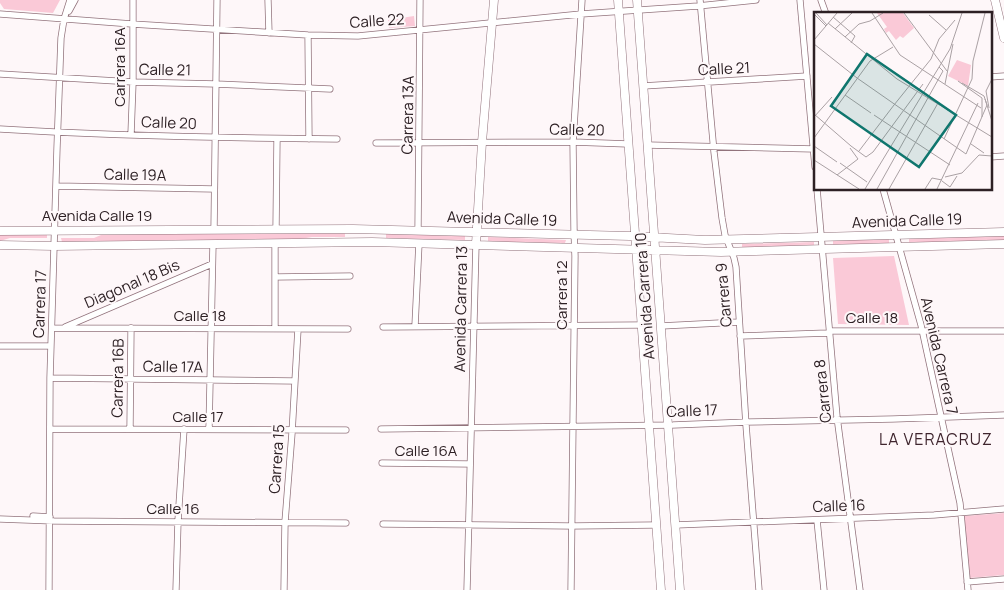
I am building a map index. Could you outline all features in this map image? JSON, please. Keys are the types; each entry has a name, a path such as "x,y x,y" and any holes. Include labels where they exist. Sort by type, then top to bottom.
{"main road":[{"name":"Avenida Carrera 13","path":"476,244 482,142 494,0"},
{"name":"Avenida Carrera 10","path":"618,0 661,590"},
{"name":"Avenida Carrera 10","path":"637,0 680,590"},
{"path":"995,0 1004,38"},
{"name":"Avenida Calle 19","path":"0,230 353,229 574,234 698,240 1004,232"},
{"name":"Avenida Calle 19","path":"0,245 353,242 732,251 1004,244"}],"street":[{"name":"Carrera 17","path":"50,590 50,378 57,132 61,38 70,0"},
{"name":"Carrera 17","path":"64,20 75,0"},
{"name":"Carrera 16A","path":"131,134 133,82 132,0"},
{"path":"214,230 217,0"},
{"path":"268,0 269,33"},
{"name":"Carrera 13A","path":"418,230 420,0"},
{"name":"Carrera 12","path":"571,590 575,326 573,142 582,0"},
{"name":"Calle 22","path":"2,14 64,20 269,33 361,36 492,22 701,3 756,0"},
{"path":"647,145 814,149 800,0"},
{"path":"821,0 825,12"},
{"name":"Carrera 9","path":"701,3 722,218 725,234 736,267 758,590"},
{"path":"0,9 2,14"},
{"path":"308,35 309,138"},
{"name":"Calle 21","path":"0,74 133,82 330,89"},
{"name":"Calle 21","path":"643,86 807,76"},
{"name":"Calle 20","path":"0,129 277,139 337,139"},
{"path":"276,229 277,139"},
{"name":"Calle 20","path":"376,143 573,142 628,144"},
{"name":"Calle 19A","path":"56,186 214,189"},
{"name":"Carrera 8","path":"817,190 838,420 860,590"},
{"name":"Avenida Carrera 7","path":"883,190 922,331 941,417 961,513 968,590"},
{"path":"275,243 275,329"},
{"path":"415,326 419,243"},
{"path":"209,429 213,244"},
{"name":"Avenida Carrera 13","path":"467,590 476,244"},
{"name":"Diagonal 18 Bis","path":"62,328 212,264"},
{"path":"275,277 350,276"},
{"path":"661,326 740,322"},
{"path":"383,326 642,325"},
{"name":"Calle 18","path":"52,328 348,329"},
{"name":"Carrera 16B","path":"130,429 131,328"},
{"name":"Carrera 15","path":"284,590 285,522 298,329"},
{"name":"Calle 18","path":"740,336 828,333 830,331 1004,331"},
{"path":"0,346 51,346"},
{"name":"Calle 17A","path":"50,378 295,381"},
{"name":"Calle 17","path":"381,430 668,425 1004,414"},
{"name":"Calle 17","path":"50,429 346,430"},
{"path":"176,590 184,429"},
{"name":"Calle 16A","path":"382,463 470,464"},
{"name":"Calle 16","path":"675,526 961,513 1004,509"},
{"name":"Calle 16","path":"0,518 346,523"},
{"path":"816,520 824,590"},
{"path":"384,524 656,525"},
{"path":"967,582 1004,579"}],"shaded area":[{"path":"0,0 60,0 53,13 4,9"},
{"path":"414,16 415,26 389,28 388,20"},
{"path":"345,233 345,237 312,237 294,240 62,242 61,238 94,238 101,235 139,234"},
{"path":"386,234 465,236 465,240 386,238"},
{"path":"0,235 47,235 47,238 10,238 0,241"},
{"path":"1004,235 1004,240 909,243 909,239"},
{"path":"488,237 566,240 565,243 488,242"},
{"path":"889,238 889,244 833,246 833,240"},
{"path":"814,242 814,247 742,249 742,244"},
{"path":"894,256 909,325 838,324 833,258"},
{"path":"1004,513 1004,575 969,578 964,516"}],"district":[{"name":"LA VERACRUZ","path":"936,439"}]}
